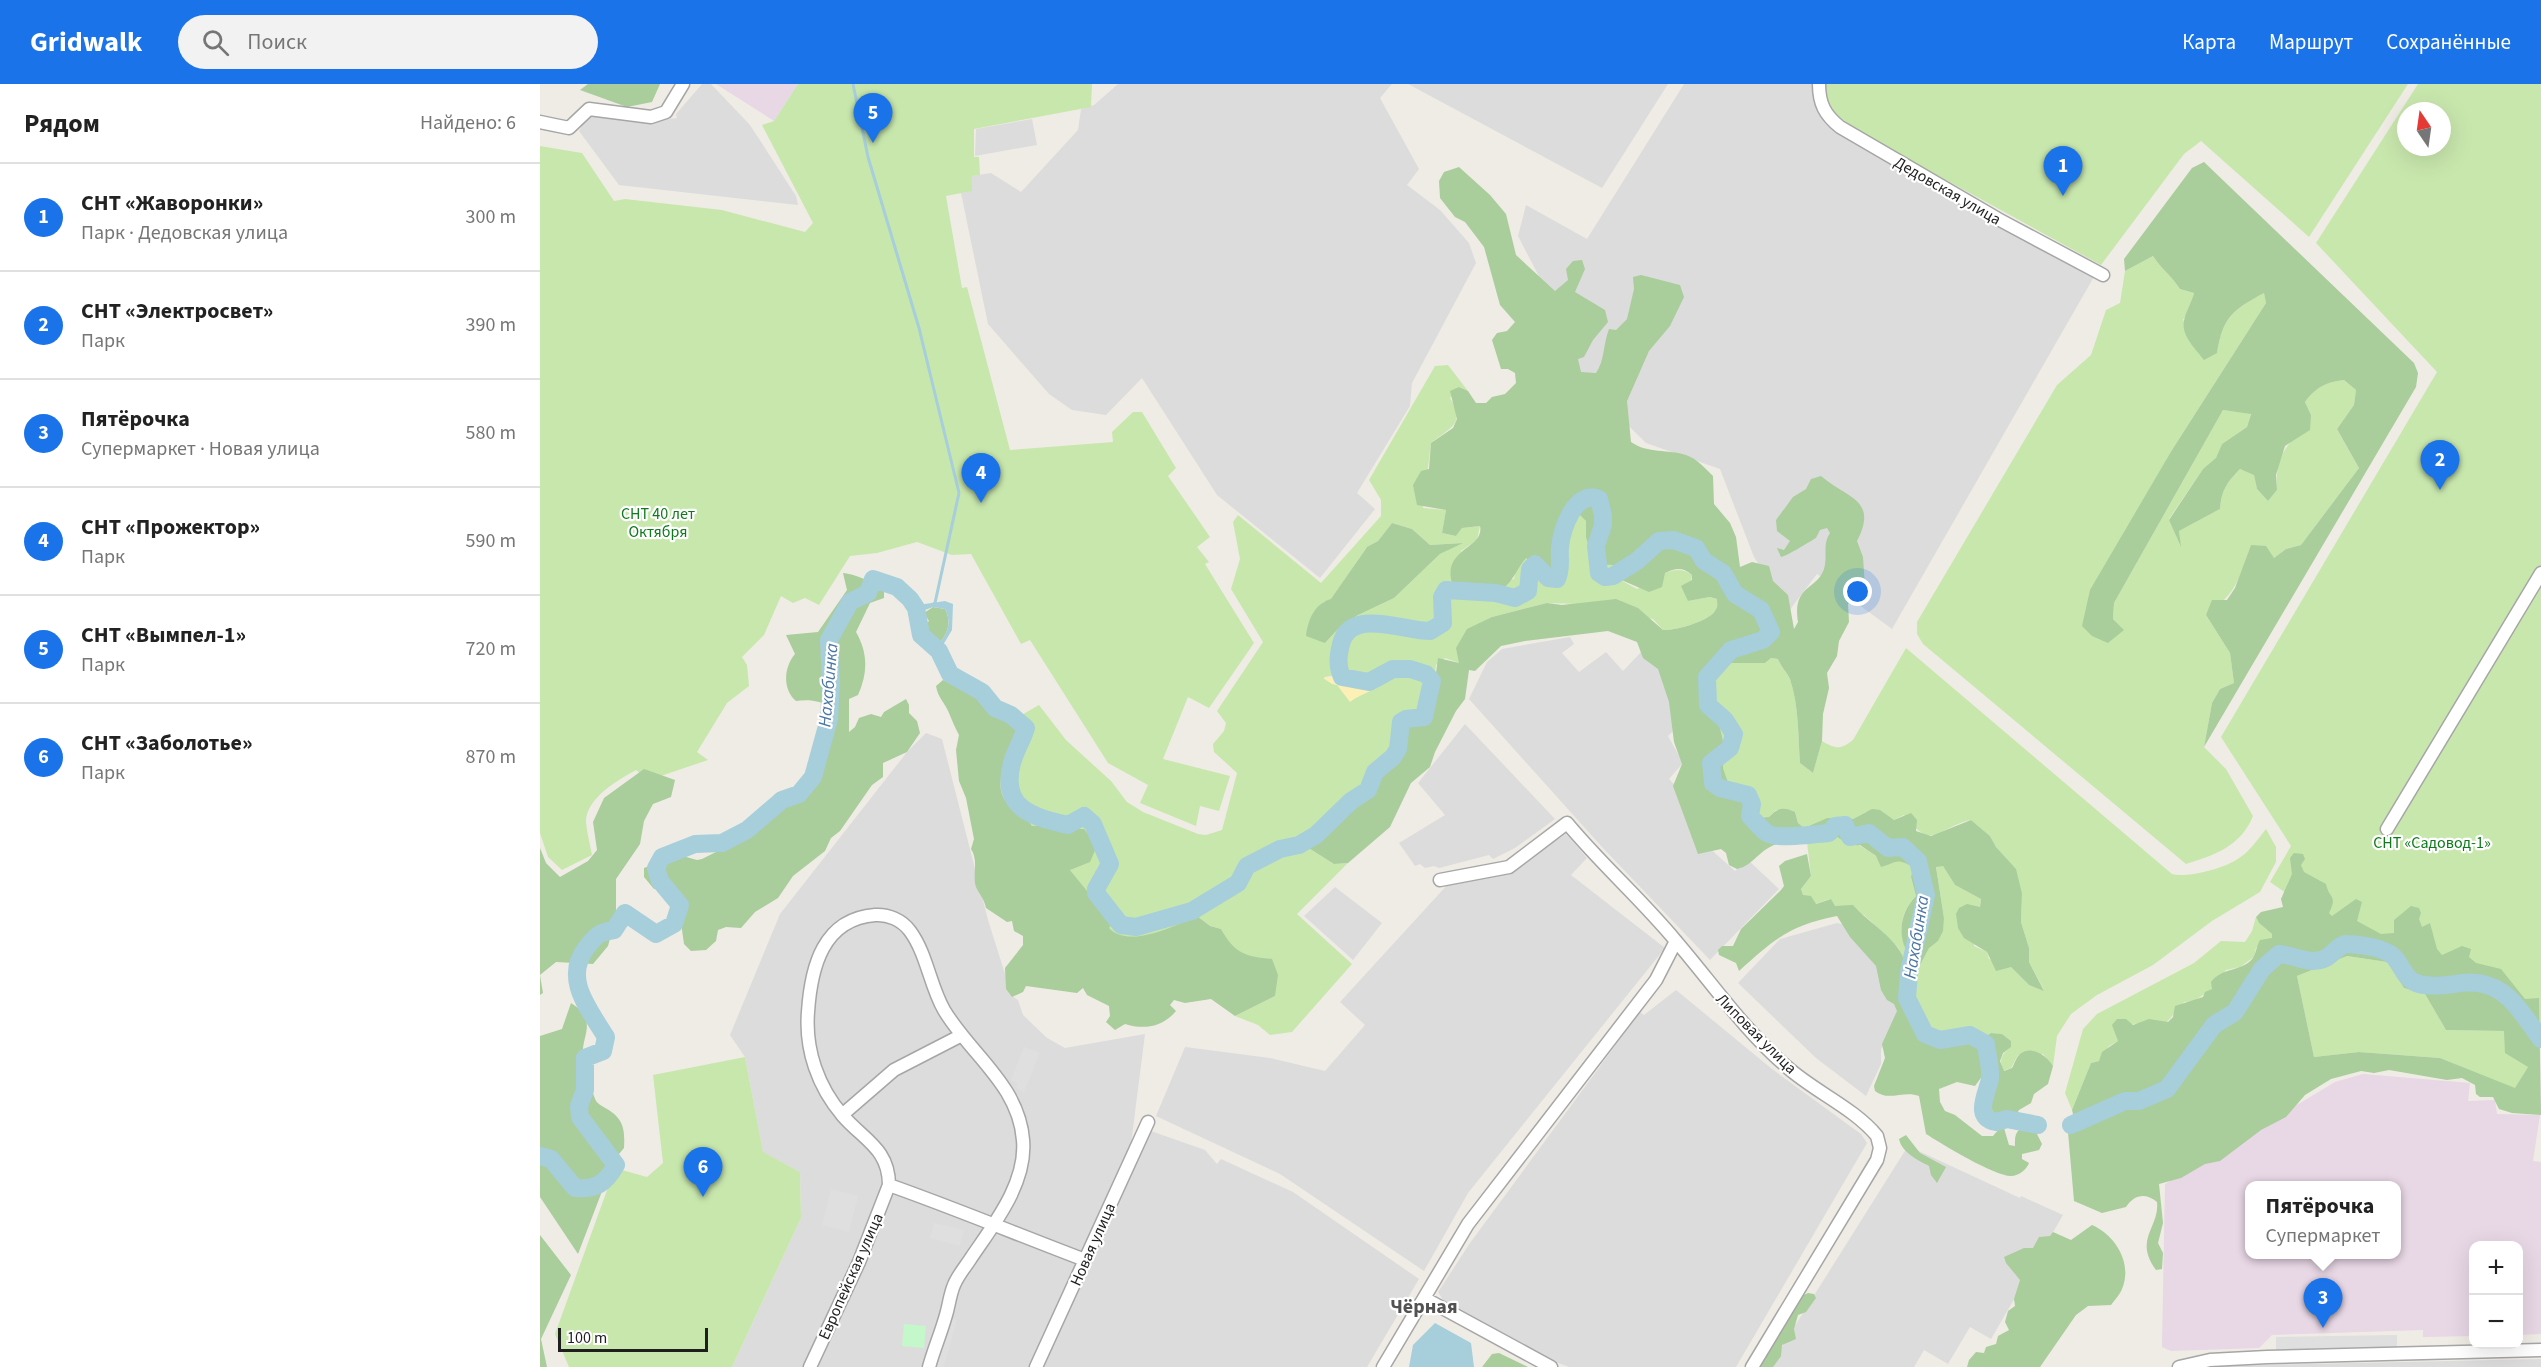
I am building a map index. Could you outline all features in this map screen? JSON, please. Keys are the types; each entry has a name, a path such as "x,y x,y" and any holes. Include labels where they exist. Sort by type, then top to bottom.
{"street":[{"path":"540,122 569,128 589,109 651,117 666,112 683,84"},
{"name":"Дедовская улица","path":"1819,84 1820,103 1824,111 1840,127 1998,219 2103,275"},
{"path":"2387,829 2541,573"},
{"name":"Липовая улица","path":"1440,880 1509,867 1567,823 1676,941 1723,1002 1787,1067 1872,1129 1880,1142 1876,1160 1752,1367"},
{"path":"929,1367 954,1284 994,1225 1018,1177 1023,1160 1023,1139 1019,1120 1004,1087 945,1011 910,931 900,921 879,915 856,917 842,924 831,935 820,952 807,1015 810,1055 818,1078 842,1115 883,1157 889,1168 888,1185 994,1225 1085,1260"},
{"path":"1383,1367 1468,1224 1656,980 1676,941"},
{"path":"842,1115 894,1070 962,1035"},
{"name":"Новая улица","path":"1036,1367 1148,1122"},
{"name":"Европейская улица","path":"810,1367 859,1262 888,1185"},
{"path":"1424,1298 1551,1367"},
{"path":"2179,1367 2210,1360 2267,1357 2541,1350"}],"shaded area":[{"path":"702,84 711,84 750,125 796,196 798,205 619,185 579,131 587,117 601,112 651,121 677,118 676,114"},
{"path":"716,84 798,84 774,121"},
{"path":"1118,84 1392,84 1380,98 1419,169 1407,185 1440,210 1469,243 1476,263 1412,383 1410,406 1357,493 1375,509 1320,578 1217,495 1142,378 1106,415 1072,410 1049,394 988,324 961,193 972,190 972,176 991,173 1021,192 1078,130 1081,109 1094,105"},
{"path":"1408,84 1668,84 1602,188"},
{"path":"1684,84 1815,84 1818,112 1824,120 2095,275 1892,629 1817,574 1789,611 1754,557 1720,469 1646,443 1543,341 1557,311 1518,236 1526,205 1587,239"},
{"path":"1032,119 1037,145 975,156 976,129"},
{"path":"1570,637 1574,644 1562,653 1579,672 1606,652 1623,671 1644,649 1698,708 1668,736 1683,763 1669,779 1688,799 1697,837 1735,871 1747,859 1779,889 1710,960 1602,847 1469,699 1487,662 1502,649"},
{"path":"1465,724 1555,819 1515,848 1493,859 1489,855 1439,868 1434,866 1425,868 1420,864 1415,866 1399,843 1445,815 1418,783"},
{"path":"926,733 942,739 988,920 1012,996 1018,1000 1023,1015 1047,1038 1065,1048 1145,1034 1131,1144 1031,1367 732,1367 801,1218 800,1172 763,1153 745,1057 730,1035 780,914 907,752"},
{"path":"1566,834 1587,858 1571,875 1665,948 1468,1193 1424,1271 1280,1174 1156,1116 1185,1047 1270,1058 1325,1071 1365,1025 1340,1002 1449,883 1511,871"},
{"path":"1335,887 1382,923 1353,960 1304,916"},
{"path":"1837,923 1859,928 1903,1015 1881,1049 1881,1064 1866,1096 1816,1058 1738,983 1780,939"},
{"path":"1676,990 1772,1069 1861,1134 1867,1143 1736,1367 1569,1367 1553,1361 1445,1303 1438,1292 1470,1243 1640,1012 1644,1015"},
{"path":"1024,1047 1040,1053 1024,1092 1016,1088 1018,1083 1011,1080"},
{"path":"2363,1074 2470,1083 2468,1101 2495,1100 2497,1114 2540,1115 2533,1161 2541,1162 2541,1334 2523,1335 2523,1241 2469,1241 2469,1336 2423,1337 2423,1330 2272,1335 2259,1348 2171,1351 2162,1347 2165,1184 2335,1082"},
{"path":"1151,1131 1205,1150 1217,1164 1221,1159 1293,1192 1419,1279 1367,1367 1044,1367"},
{"path":"1908,1146 2020,1198 2021,1196 2063,1215 1991,1339 1970,1327 1948,1364 1924,1350 1914,1367 1769,1367"},
{"path":"831,1189 858,1196 849,1232 822,1225"},
{"path":"934,1223 964,1230 959,1246 930,1238"},
{"path":"949,1318 957,1320 944,1367 935,1367"},
{"path":"2397,1335 2397,1348 2276,1350 2276,1337"},
{"path":"2541,1359 2541,1367 2206,1367 2209,1366"}],"green space":[{"path":"588,84 660,84 652,102 627,107 580,90"},
{"name":"СНТ 40 лет Октября","path":"798,84 1092,84 1091,107 974,129 974,157 979,157 980,175 972,176 972,191 946,196 962,288 967,287 1010,450 1113,442 1112,432 1133,412 1142,412 1176,468 1168,476 1210,537 1197,547 1209,562 1205,564 1254,643 1209,708 1188,697 1163,759 1230,776 1219,811 1200,806 1196,826 1140,803 1148,785 1108,763 1030,640 1021,644 971,554 952,555 917,542 877,553 850,556 819,605 805,598 793,603 781,596 764,635 742,657 747,665 749,686 727,703 697,752 708,760 649,780 636,770 621,779 597,798 587,813 586,822 592,855 562,870 548,857 540,833 540,146 582,153 614,201 625,199 722,210 805,232 813,223 762,125 774,121"},
{"path":"1820,84 2408,84 2309,237 2201,141 2184,154 2101,265 1864,135 1820,103"},
{"name":"СНТ «Садовод-1»","path":"2418,84 2541,84 2541,1025 2339,930 2270,882 2291,846 2221,737 2437,372 2316,243 2397,117 2397,156 2451,156 2451,102 2406,102"},
{"path":"2204,162 2414,363 2418,373 2416,387 2204,747 2212,703 2220,689 2234,683 2230,653 2206,615 2212,600 2227,600 2235,588 2251,545 2266,546 2274,558 2286,549 2301,545 2359,468 2337,429 2354,405 2356,390 2344,380 2332,382 2317,389 2305,402 2311,415 2310,430 2285,446 2276,475 2277,490 2268,501 2257,489 2254,475 2240,469 2225,487 2220,509 2179,531 2181,547 2169,520 2203,469 2216,458 2222,444 2247,427 2251,414 2223,410 2114,603 2113,619 2124,630 2108,643 2092,636 2082,626 2090,590 2172,450 2266,303 2264,293 2237,310 2226,322 2217,353 2204,360 2190,342 2184,327 2194,293 2180,289 2153,256 2125,271 2124,259 2192,168"},
{"path":"1459,167 1490,195 1506,214 1516,255 1555,291 1568,280 1566,269 1573,261 1582,260 1585,269 1575,292 1605,310 1608,322 1593,340 1584,357 1578,359 1581,372 1596,373 1601,363 1609,329 1616,330 1627,319 1634,289 1633,277 1641,275 1680,285 1684,297 1670,326 1649,351 1627,401 1631,442 1651,450 1686,455 1697,461 1713,476 1714,504 1730,523 1736,537 1740,567 1752,562 1769,566 1773,581 1788,595 1794,629 1798,622 1797,610 1802,595 1821,576 1824,569 1826,542 1830,533 1827,528 1820,530 1816,538 1781,557 1777,548 1784,550 1790,541 1777,531 1776,520 1793,497 1806,489 1811,479 1821,476 1857,501 1862,508 1863,527 1857,541 1863,557 1865,587 1848,604 1849,622 1839,641 1837,656 1827,673 1829,688 1823,714 1822,741 1813,773 1800,763 1798,721 1793,689 1789,676 1778,659 1771,658 1765,663 1720,663 1706,678 1710,714 1719,724 1725,752 1723,768 1731,791 1742,798 1757,818 1769,817 1775,811 1788,809 1795,812 1798,823 1804,828 1827,818 1853,819 1872,809 1880,810 1894,820 1911,813 1917,820 1916,831 1931,836 1971,820 1990,836 1996,847 2016,869 2022,893 2021,922 2029,948 2029,962 2044,991 2029,985 2011,967 1996,971 1987,952 1964,938 1958,928 1956,914 1959,908 1967,904 1980,907 1981,899 1955,885 1943,866 1936,867 1944,918 1943,931 1938,941 1929,948 1921,963 1917,964 1910,957 1902,940 1902,921 1916,896 1911,877 1913,867 1903,862 1896,862 1881,867 1876,856 1860,845 1846,843 1828,834 1819,835 1794,845 1789,841 1778,843 1744,867 1737,869 1729,865 1726,853 1721,849 1698,854 1673,786 1682,764 1674,742 1669,702 1658,669 1643,658 1637,642 1608,631 1501,646 1475,671 1469,670 1465,699 1456,711 1430,767 1411,783 1390,827 1348,863 1334,864 1307,847 1325,834 1350,808 1365,801 1378,776 1393,764 1402,752 1407,725 1426,722 1431,711 1438,658 1459,663 1456,648 1467,629 1492,617 1547,603 1562,605 1616,599 1638,608 1663,630 1684,627 1700,621 1713,613 1717,607 1717,599 1710,597 1688,601 1681,586 1692,580 1692,575 1686,571 1676,569 1665,573 1662,587 1649,592 1617,578 1613,565 1594,564 1586,537 1586,521 1580,515 1567,522 1561,545 1565,575 1556,577 1541,575 1535,564 1526,558 1505,587 1495,585 1470,589 1452,583 1453,563 1476,540 1480,534 1480,526 1462,528 1456,536 1442,533 1446,510 1417,505 1413,485 1421,471 1429,469 1431,443 1453,428 1457,419 1450,391 1459,387 1468,391 1476,403 1486,403 1492,397 1505,394 1516,383 1515,373 1508,369 1501,369 1492,340 1497,333 1507,331 1515,322 1500,305 1484,247 1465,222 1455,217 1440,198 1439,181 1444,172"},
{"path":"2153,256 2180,289 2194,293 2191,307 2183,320 2217,353 2219,340 2231,316 2244,304 2264,293 2266,303 2172,450 2082,626 2123,630 2113,619 2114,603 2223,410 2251,413 2247,427 2222,444 2216,459 2203,469 2169,519 2180,545 2179,531 2220,509 2226,487 2240,469 2254,474 2257,489 2268,501 2277,490 2278,466 2281,457 2311,415 2305,402 2313,393 2326,384 2344,380 2356,390 2354,405 2337,429 2359,468 2301,545 2286,549 2274,558 2251,545 2231,592 2206,615 2230,653 2234,683 2220,689 2212,703 2204,747 2226,769 2253,816 2242,835 2226,848 2186,864 1923,644 1917,634 1917,622 2057,385 2091,355 2106,310 2120,303 2125,271"},
{"path":"1448,365 1468,391 1459,387 1450,398 1457,414 1454,425 1431,443 1423,508 1446,510 1442,533 1456,536 1462,528 1480,526 1477,540 1461,551 1470,589 1514,579 1516,569 1526,557 1536,564 1565,562 1561,545 1567,522 1580,514 1586,521 1586,537 1613,565 1617,578 1637,589 1664,573 1685,571 1692,575 1688,601 1710,597 1717,599 1717,607 1713,613 1700,621 1684,627 1663,630 1653,619 1579,604 1547,603 1492,617 1481,623 1459,663 1445,658 1436,665 1431,711 1426,722 1404,733 1402,752 1393,764 1378,776 1365,801 1350,808 1325,834 1307,847 1334,864 1348,863 1297,914 1352,964 1292,1032 1270,1035 1258,1025 1235,1016 1275,996 1249,958 1228,943 1221,929 1210,926 1197,916 1140,937 1117,934 1108,928 1112,923 1070,870 1084,829 1032,826 1003,797 1001,779 1003,769 1017,730 1011,721 1039,705 1066,740 1111,781 1127,802 1143,812 1198,834 1206,835 1222,830 1237,773 1214,752 1213,744 1224,731 1226,723 1217,711 1263,642 1231,589 1240,559 1233,522 1238,515 1321,583 1381,516 1381,500 1369,480 1435,366","holes":["1392,523 1412,529 1430,545 1462,543 1440,554 1394,598 1358,615 1340,627 1325,643 1323,602 1331,600 1366,548 1378,541","1338,675 1347,678 1375,675 1377,685 1364,694 1357,694 1324,677"]},
{"path":"1392,523 1412,529 1430,545 1463,543 1440,554 1394,598 1358,615 1340,627 1325,643 1306,636 1308,624 1316,609 1331,599 1367,547 1378,541"},
{"path":"843,573 865,579 884,591 884,598 870,603 856,632 865,655 865,671 858,695 849,699 849,732 855,727 859,718 871,714 881,717 884,712 906,699 909,713 917,721 920,733 907,752 883,763 883,777 872,785 840,831 831,838 825,851 793,876 778,898 755,912 741,928 726,927 718,930 716,941 706,950 691,951 684,944 680,916 687,910 686,901 666,889 654,889 644,877 644,868 679,855 697,860 702,859 746,837 768,815 774,795 778,792 795,799 801,792 824,741 830,736 820,722 823,715 833,715 833,709 816,701 796,701 791,696 786,678 791,659 795,654 786,635 818,632 847,590"},
{"path":"933,607 945,609 948,619 946,632 938,645 929,642 922,628 929,621 924,613"},
{"path":"1906,648 2172,874 2195,874 2230,863 2245,854 2266,829 2276,847 2276,862 2260,892 2212,921 2153,965 2097,995 2071,1014 2057,1036 2053,1066 2043,1054 2018,1055 2011,1068 2003,1071 2002,1058 2011,1047 2011,1041 2002,1034 1991,1033 1985,1040 1982,1040 1975,1030 1965,1029 1946,1045 1936,1041 1927,1019 1911,999 1911,975 1898,947 1864,915 1835,906 1830,899 1815,904 1803,895 1801,889 1811,876 1807,842 1827,835 1859,845 1886,865 1893,860 1902,861 1913,867 1911,877 1916,896 1906,910 1902,924 1903,940 1908,956 1938,941 1944,918 1936,866 1943,866 1955,885 1981,899 1974,946 1987,952 1989,959 2011,967 2029,985 2044,990 2029,962 2029,948 2021,922 2022,893 2015,869 1996,847 1990,836 1971,820 1929,835 1922,833 1904,815 1894,820 1866,812 1853,819 1827,818 1804,828 1798,823 1795,812 1776,810 1769,817 1757,818 1742,798 1731,791 1723,768 1725,752 1719,724 1710,714 1706,678 1719,663 1765,663 1771,658 1778,659 1789,676 1793,689 1798,721 1800,763 1813,773 1822,741 1838,747 1845,746 1853,740"},
{"path":"943,680 982,695 991,713 1011,721 1017,730 1001,778 1003,797 1009,805 1032,826 1084,829 1097,846 1090,862 1070,870 1113,923 1109,928 1118,934 1140,936 1164,930 1197,916 1210,926 1221,929 1236,949 1255,957 1272,959 1278,975 1275,996 1235,1016 1211,999 1185,1003 1174,1000 1170,1005 1176,1011 1165,1021 1146,1027 1125,1024 1115,1030 1106,1022 1110,1016 1109,1006 1087,995 1083,988 1077,993 1026,986 1023,992 1012,997 1006,989 1005,968 1023,945 1023,936 1014,931 1012,921 1007,922 986,908 976,887 975,858 971,849 974,839 966,798 959,781 956,750 959,735 936,686"},
{"path":"644,769 675,780 671,797 653,804 644,821 640,844 616,879 616,916 608,946 593,964 556,962 540,975 540,848 546,863 560,877 588,861 597,850 593,822 604,798"},
{"path":"2294,853 2303,854 2305,859 2301,865 2304,872 2326,884 2333,900 2329,913 2332,916 2356,899 2362,902 2357,921 2381,934 2394,933 2394,920 2411,906 2419,908 2422,927 2430,923 2437,949 2442,955 2462,946 2471,949 2469,957 2476,963 2501,969 2525,999 2539,998 2541,1115 2512,1113 2499,1109 2493,1097 2480,1097 2476,1094 2475,1085 2462,1078 2447,1080 2389,1070 2374,1073 2361,1071 2331,1079 2305,1095 2286,1117 2261,1130 2220,1161 2205,1164 2181,1178 2159,1184 2163,1223 2158,1243 2163,1253 2162,1269 2156,1270 2147,1250 2147,1241 2155,1219 2157,1202 2140,1196 2126,1207 2102,1213 2074,1201 2068,1132 2075,1122 2072,1110 2091,1063 2099,1061 2102,1052 2118,1041 2112,1025 2117,1019 2126,1019 2133,1025 2149,1019 2168,1022 2173,1017 2175,1006 2203,997 2205,992 2212,989 2211,982 2216,977 2243,966 2253,958 2260,940 2272,938 2272,934 2259,923 2256,917 2261,912 2283,907 2281,899 2292,874 2290,858","holes":["2347,956 2387,962 2404,988 2425,994 2446,1030 2504,1031 2505,1053 2528,1067 2515,1088 2440,1058 2359,1052 2314,1057 2297,976"]},
{"path":"1807,854 1811,876 1801,889 1803,895 1811,896 1816,904 1831,899 1835,906 1853,905 1891,939 1905,964 1911,968 1911,999 1927,1019 1936,1041 1947,1045 1965,1029 1977,1032 1982,1040 1991,1033 2002,1034 2011,1041 2011,1047 2003,1053 2000,1061 2004,1071 2012,1068 2019,1055 2029,1051 2043,1055 2053,1066 2048,1084 2034,1094 2031,1103 2019,1110 2011,1124 2005,1125 1993,1117 1989,1085 1992,1081 1988,1068 1975,1086 1957,1082 1939,1089 1940,1102 1945,1111 1955,1115 1982,1136 1993,1136 1999,1129 2004,1128 2009,1145 2015,1146 2016,1136 2020,1129 2027,1126 2036,1132 2042,1144 2039,1150 2022,1154 2022,1159 2029,1163 2022,1172 2011,1176 2003,1175 1968,1159 1926,1134 1919,1096 1908,1094 1885,1096 1875,1091 1874,1086 1885,1058 1882,1044 1897,1011 1894,1004 1887,1000 1881,990 1876,966 1850,937 1837,916 1807,924 1783,935 1739,971 1736,963 1719,955 1718,950 1722,946 1733,946 1741,929 1784,886 1779,866 1785,861"},
{"path":"2256,917 2259,923 2272,934 2272,938 2256,948 2254,957 2240,967 2226,970 2212,989 2194,1001 2184,1002 2167,1022 2113,1025 2118,1041 2109,1046 2099,1061 2091,1063 2072,1110 2065,1093 2083,1029 2097,1014 2194,963 2221,941 2245,942 2252,931"},
{"path":"2347,956 2387,962 2404,988 2425,994 2446,1030 2504,1031 2528,1067 2515,1089 2440,1058 2359,1052 2314,1057 2297,976"},
{"path":"540,975 543,993 540,995"},
{"path":"571,1003 580,1010 587,1025 583,1056 594,1097 599,1104 617,1117 624,1136 624,1148 614,1160 578,1254 540,1197 540,1036 562,1029"},
{"path":"745,1057 763,1152 800,1172 801,1218 732,1367 569,1367 555,1334 615,1168 647,1177 663,1163 653,1075"},
{"path":"1906,1135 1920,1153 1946,1167 1937,1183 1931,1175 1929,1166 1911,1156 1903,1148 1899,1139"},
{"path":"2092,1225 2108,1236 2120,1251 2123,1260 2125,1279 2121,1291 2111,1305 2088,1306 2076,1315 2040,1367 1967,1367 1969,1360 1976,1352 1984,1353 1986,1347 1996,1344 1998,1336 2009,1330 2005,1322 2008,1311 2015,1306 2014,1299 2020,1280 2004,1257 2024,1248 2033,1248 2039,1237 2050,1236 2053,1232 2071,1240"},
{"path":"540,1235 571,1275 541,1339 547,1367 540,1367"},
{"path":"1808,1293 1814,1294 1816,1298 1806,1312 1798,1315 1794,1329 1796,1339 1782,1345 1781,1356 1773,1367 1756,1367 1784,1319 1790,1317 1798,1300"},
{"path":"904,1324 926,1326 924,1348 902,1346"},
{"path":"1499,1353 1528,1367 1482,1367 1492,1354"}],"sand":[{"path":"1339,670 1346,678 1364,679 1375,675 1377,685 1350,702 1337,685 1323,678 1335,677"}],"water":[{"path":"910,599 918,605 945,601 953,604 952,630 943,645 946,651 945,660 925,646 917,637","holes":["933,607 945,609 948,623 944,637 938,645 929,642 917,613"]},
{"path":"1435,1323 1471,1343 1474,1367 1409,1367 1413,1345"}],"waterway":[{"path":"853,84 868,157 919,328 959,493 935,603 932,605"},
{"name":"Нахабинка","path":"540,1156 551,1159 575,1188 589,1188 600,1184 616,1165 580,1117 579,1106 585,1090 585,1058 603,1051 606,1037 581,993 577,970 580,959 596,937 614,930 625,913 656,934 674,924 680,905 660,881 656,868 662,857 695,844 722,843 747,830 782,800 799,794 813,777 829,719 831,684 829,640 850,602 868,593 873,579 897,587 910,599 916,608 921,635 939,651 950,674 982,692 995,708 1011,715 1026,728 1013,759 1009,778 1015,800 1022,808 1042,818 1068,825 1084,816 1093,824 1110,864 1096,893 1121,925 1136,927 1192,911 1238,883 1247,866 1280,849 1299,845 1316,835 1351,801 1368,790 1375,772 1393,757 1398,749 1401,722 1406,719 1424,717 1432,681 1426,674 1410,669 1393,669 1369,682 1342,677 1339,657 1346,633 1355,626 1366,624 1393,625 1430,631 1443,623 1442,597 1446,590 1496,593 1515,598 1528,591 1530,569 1535,564 1548,578 1557,579 1561,539 1567,521 1577,505 1591,497 1599,499 1603,515 1603,525 1596,546 1599,573 1605,577 1613,576 1637,561 1659,541 1673,540 1696,548 1704,561 1723,573 1735,594 1761,610 1771,632 1763,640 1731,650 1707,677 1708,705 1725,720 1734,734 1730,748 1711,763 1713,783 1720,788 1748,795 1752,804 1750,816 1772,835 1829,833 1835,826 1845,825 1850,837 1869,833 1888,848 1903,847 1918,861 1926,895 1909,972 1907,998 1925,1034 1940,1040 1970,1035 1986,1044 1990,1078 1983,1110 1989,1119 1996,1122 2007,1119 2038,1125"},
{"name":"Нахабинка","path":"2071,1125 2125,1101 2139,1101 2167,1089 2214,1025 2235,1012 2262,969 2279,954 2314,961 2326,958 2345,944 2378,948 2394,957 2407,977 2418,984 2440,986 2471,982 2497,989 2516,1005 2541,1039"}],"place":[{"name":"СНТ «Вымпел-1»","path":"873,143"},
{"name":"СНТ «Жаворонки»","path":"2063,196"},
{"name":"СНТ «Электросвет»","path":"2440,490"},
{"name":"СНТ «Прожектор»","path":"981,503"},
{"name":"СНТ «Заболотье»","path":"703,1197"},
{"name":"Пятёрочка","path":"2323,1328"}],"district":[{"name":"Чёрная","path":"1424,1306"}]}
